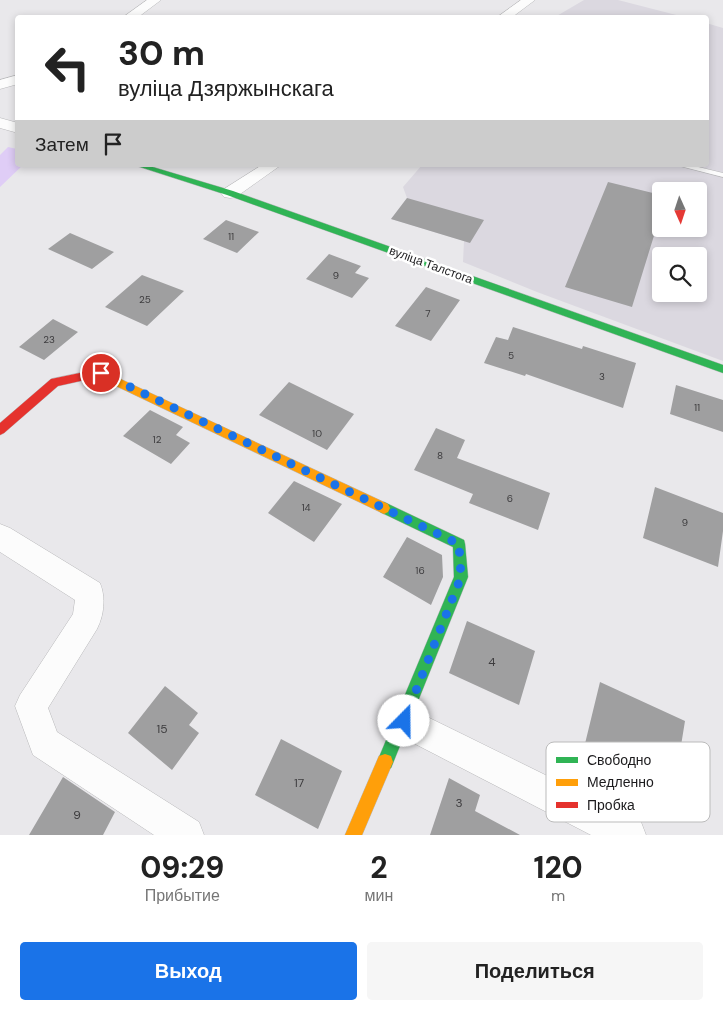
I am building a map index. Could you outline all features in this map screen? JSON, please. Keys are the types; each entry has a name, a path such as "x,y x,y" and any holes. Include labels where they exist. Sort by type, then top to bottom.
{"street":[{"path":"132,15 155,0"},
{"path":"506,15 528,0"},
{"path":"0,85 15,80"},
{"path":"0,123 15,127"},
{"name":"вуліца Талстога","path":"145,167 230,193 723,369"},
{"path":"230,193 270,167"},
{"path":"0,430 55,382 101,373 459,544 461,577 404,721 353,835"},
{"path":"0,537 90,593 87,618 31,706 45,743 186,835"},
{"path":"404,721 546,793"},
{"path":"602,822 628,835"}],"lane":[{"path":"689,167 723,175"}],"shaded area":[{"path":"584,0 618,0 676,15 558,15"},
{"path":"709,24 723,28 723,361 537,292 463,262 464,241 391,219 407,198 403,187 420,167 709,167"},
{"path":"8,147 15,149 15,167 21,167 0,187 0,155"}],"building":[{"path":"608,182 652,193 653,238 632,307 565,287"},
{"path":"407,198 484,220 470,243 391,219"},
{"path":"226,220 259,232 237,253 203,239"},
{"path":"70,233 114,252 92,269 48,249"},
{"path":"329,254 361,266 355,273 369,278 352,298 306,279"},
{"path":"142,275 184,291 147,326 105,307"},
{"path":"426,287 460,300 431,341 395,326"},
{"path":"53,319 78,332 44,360 19,347"},
{"path":"513,327 582,349 583,346 636,363 623,408 526,374 525,376 484,363 496,337 508,340"},
{"path":"289,382 354,414 327,450 259,415"},
{"path":"676,385 723,400 723,432 670,414"},
{"path":"150,410 183,427 176,435 190,443 171,464 123,436"},
{"path":"436,428 465,440 457,458 550,493 538,530 469,503 473,494 414,470"},
{"path":"294,481 342,504 314,542 268,513"},
{"path":"655,487 723,513 723,531 718,567 643,538"},
{"path":"407,537 442,555 443,577 431,605 383,577"},
{"path":"467,621 535,651 519,705 449,673"},
{"path":"600,682 685,721 682,742 585,742"},
{"path":"165,686 198,713 189,725 199,733 172,770 128,733"},
{"path":"281,739 342,771 318,829 255,795"},
{"path":"63,777 115,812 103,835 29,835"},
{"path":"449,778 480,795 475,811 520,835 430,835"}],"traffic: fast":[{"path":"145,167 230,193 723,369"},
{"path":"384,508 459,544 461,577 385,762"}],"traffic: slow":[{"path":"99,373 384,508"},
{"path":"353,835 385,762"}],"traffic: jam":[{"path":"0,430 55,382 99,373"}],"route":[{"path":"101,373 459,544 461,577 404,721"}]}
